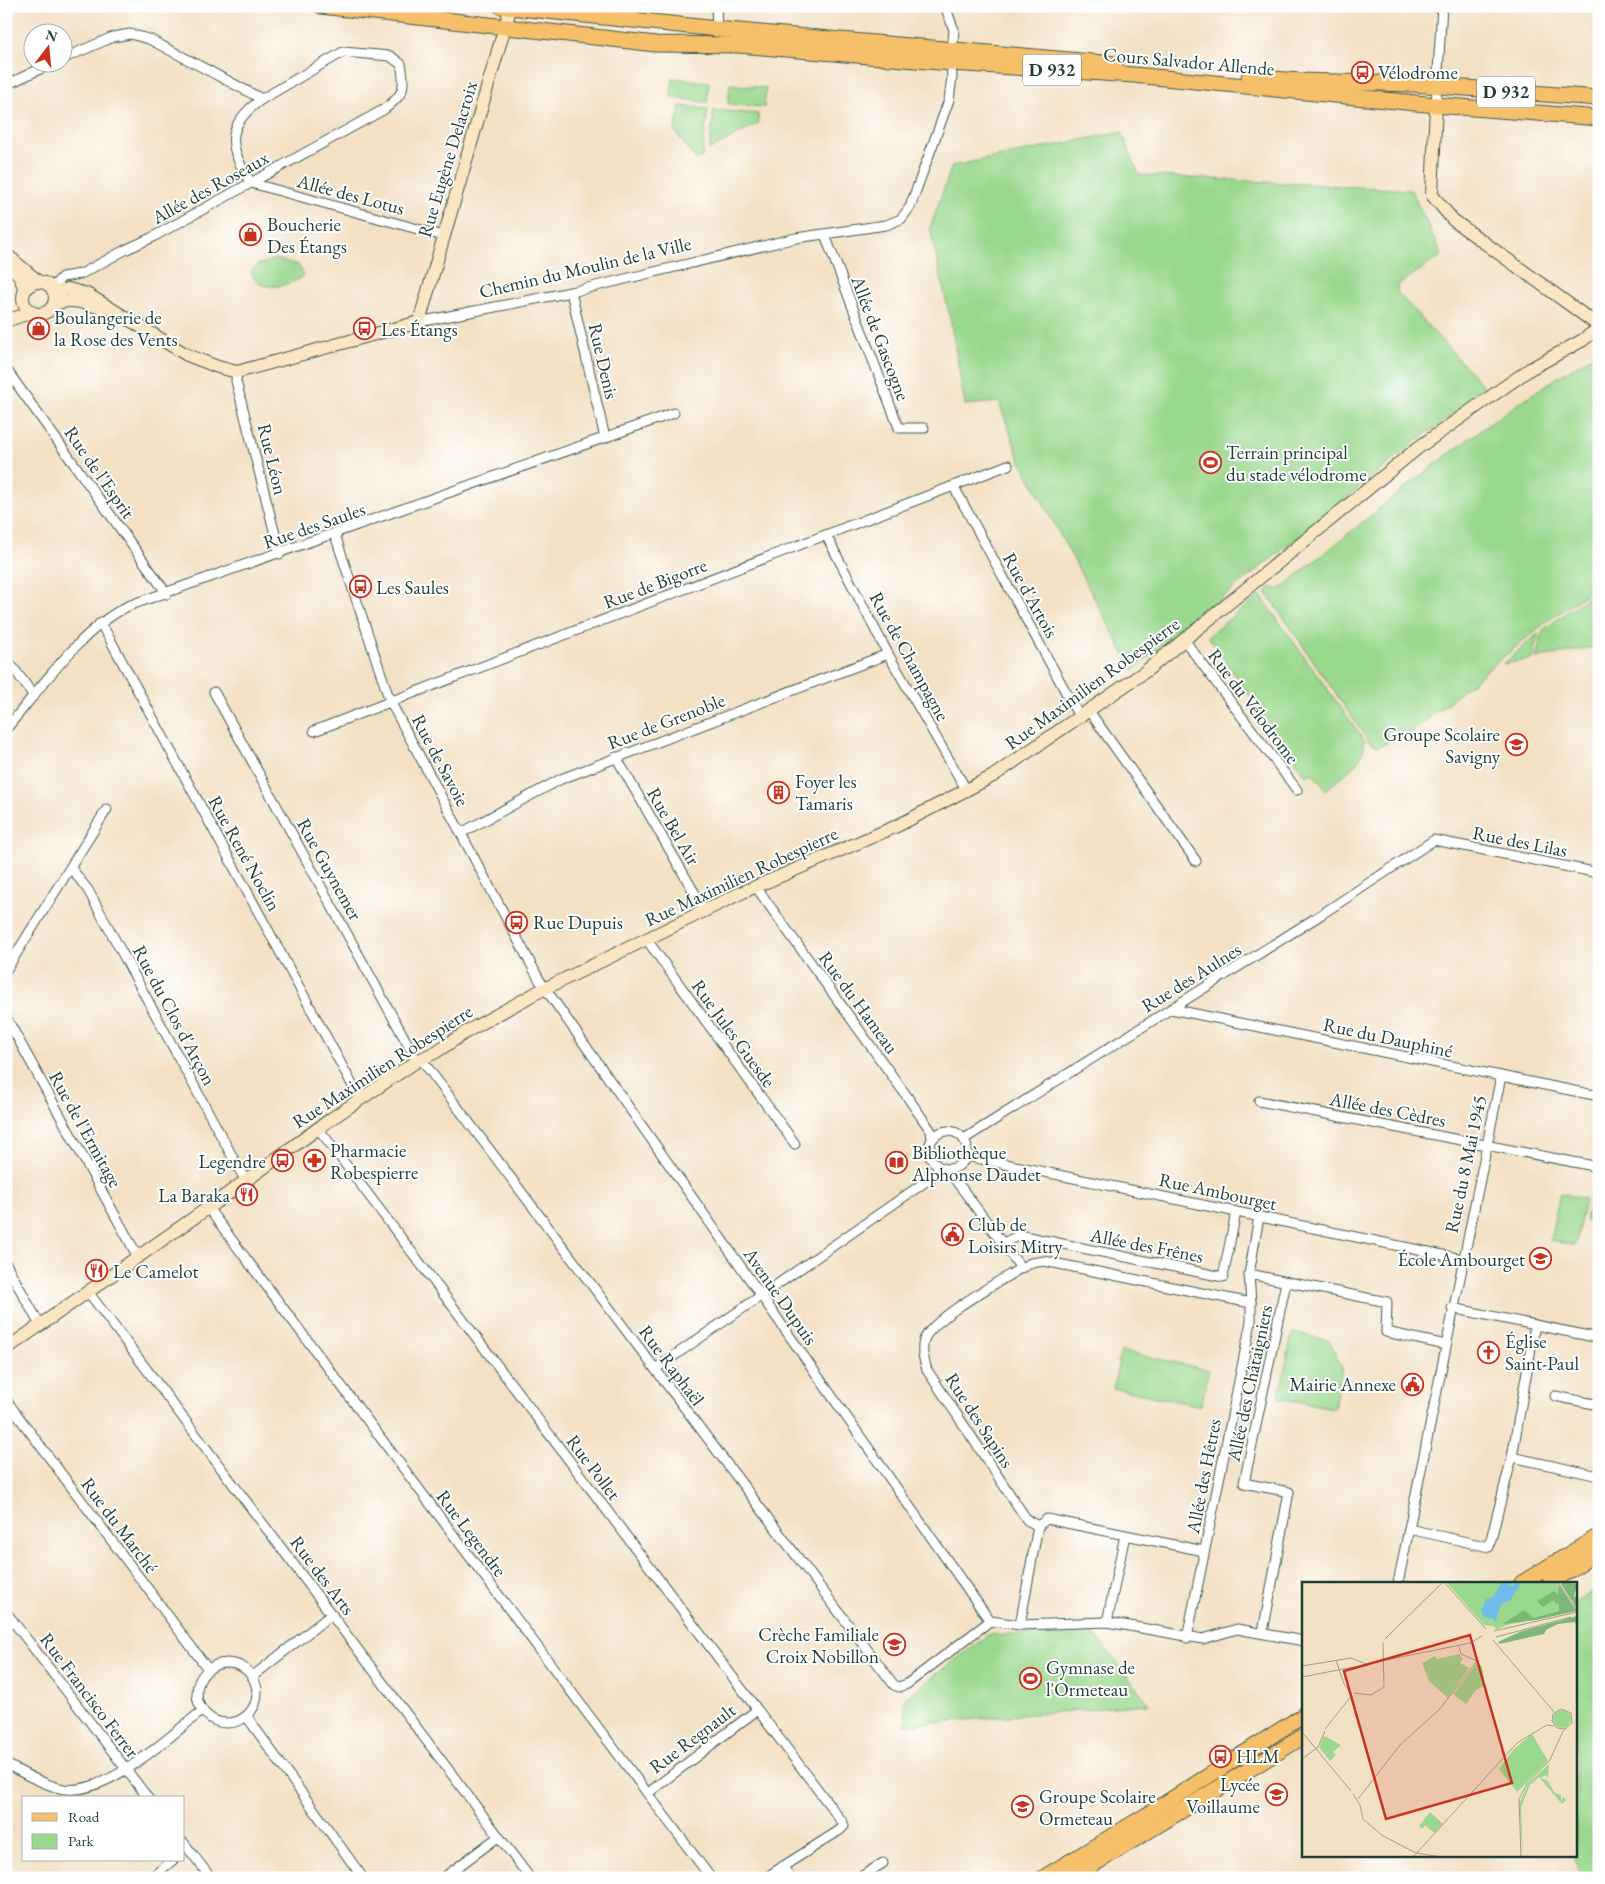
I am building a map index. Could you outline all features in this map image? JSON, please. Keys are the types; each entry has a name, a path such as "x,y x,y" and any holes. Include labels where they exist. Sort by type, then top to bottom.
{"main road":[{"name":"D 932","path":"321,6 506,26"},
{"name":"Cours Salvador Allende","path":"508,6 1134,76 1436,105 1599,118"},
{"name":"Cours Salvador Allende","path":"506,26 656,44 739,45 951,56 1300,81 1436,86 1599,98"},
{"path":"1524,1582 1599,1536"},
{"path":"1552,1582 1599,1552"},
{"path":"1043,1878 1147,1815 1302,1716"},
{"path":"1071,1878 1302,1737"}],"street":[{"name":"Rue Eugène Delacroix","path":"419,322 506,26 508,6"},
{"path":"716,6 717,29"},
{"name":"Chemin du Moulin de la Ville","path":"6,320 28,308 42,313 53,295 66,300 78,301 114,311 186,355 218,368 237,372 419,322 570,292 796,238 825,235 895,222 901,219 910,207 948,100 952,77 951,56 954,30 945,6"},
{"path":"1442,6 1436,86 1432,195 1453,220 1599,327"},
{"path":"72,55 113,37 130,34 149,39 262,99 246,111 234,132 233,150 251,183"},
{"name":"Allée des Roseaux","path":"53,295 62,277 81,274 383,110 398,99 403,89 400,64 390,56 343,52 262,99"},
{"path":"6,86 35,72"},
{"name":"Allée des Lotus","path":"251,183 443,236"},
{"name":"Allée de Gascogne","path":"825,235 899,428 924,428"},
{"path":"6,256 53,295"},
{"path":"6,256 20,277 25,290 28,308"},
{"path":"25,290 34,283 39,282"},
{"name":"Rue Denis","path":"570,292 605,438"},
{"name":"Rue Maximilien Robespierre","path":"6,1349 89,1293 318,1128 419,1060 546,989 756,887 898,826 967,791 1084,715 1185,640 1419,447 1530,369 1584,340 1599,327"},
{"name":"Rue de l'Esprit","path":"6,369 167,594"},
{"name":"Rue Léon","path":"237,372 236,381 280,554"},
{"name":"Rue des Saules","path":"6,729 98,624 128,606 335,535 674,414"},
{"name":"Rue de Bigorre","path":"314,731 954,488 1008,465"},
{"name":"Rue d'Artois","path":"954,488 1084,715 1196,861"},
{"name":"Rue de Savoie","path":"335,535 390,701 546,989"},
{"name":"Rue de Champagne","path":"826,535 888,654 967,791"},
{"name":"Rue René Noclin","path":"98,624 106,632 360,1100"},
{"name":"Rue du Vélodrome","path":"1185,640 1297,790"},
{"name":"Rue de Grenoble","path":"461,833 561,779 888,654"},
{"path":"6,658 34,696"},
{"name":"Rue Guynemer","path":"214,692 419,1060"},
{"name":"Rue Bel Air","path":"616,757 705,912"},
{"path":"6,970 107,809"},
{"name":"Rue des Lilas","path":"1434,840 1599,874"},
{"name":"Rue des Aulnes","path":"964,1139 1434,840"},
{"name":"Rue du Clos d'Arçon","path":"71,868 88,890 245,1180"},
{"name":"Rue du Hameau","path":"756,887 911,1102 930,1131 932,1139"},
{"name":"Rue Jules Guesde","path":"647,940 794,1144"},
{"name":"Avenue Dupuis","path":"546,989 990,1621"},
{"name":"Rue du Dauphiné","path":"1171,1009 1599,1096"},
{"name":"Rue de l'Ermitage","path":"6,1018 138,1257"},
{"name":"Rue Raphaël","path":"419,1060 890,1680 899,1687 907,1684 990,1621"},
{"name":"Rue du 8 Mai 1945","path":"1398,1582 1452,1308 1501,1076"},
{"name":"Allée des Cèdres","path":"1259,1101 1486,1144 1599,1168"},
{"name":"Rue Pollet","path":"318,1128 844,1826 783,1866"},
{"path":"655,1370 944,1169 960,1166 967,1156 964,1139 948,1130 936,1134 929,1144 931,1161 944,1169 1021,1268"},
{"name":"Rue Ambourget","path":"967,1156 1462,1259"},
{"name":"Rue Legendre","path":"208,1208 711,1878"},
{"name":"Allée des Frênes","path":"1002,1244 1019,1235 1223,1277 1236,1212"},
{"name":"Allée des Hêtres","path":"1187,1638 1251,1322 1250,1274 1259,1217"},
{"name":"Rue des Sapins","path":"1038,1526 1027,1520 927,1370 922,1351 924,1339 934,1324 1021,1268 1031,1263 1044,1261 1251,1303"},
{"path":"6,1264 40,1326"},
{"path":"1250,1274 1387,1302 1386,1332 1446,1345"},
{"name":"Allée des Châtaigniers","path":"1263,1632 1289,1492 1244,1483 1286,1282"},
{"name":"Rue des Arts","path":"89,1293 530,1878"},
{"path":"1452,1308 1599,1338"},
{"path":"1409,1529 1489,1547 1512,1457 1535,1325"},
{"path":"1555,1396 1599,1405"},
{"name":"Rue du Marché","path":"6,1400 208,1669"},
{"path":"1512,1457 1599,1476"},
{"path":"1020,1625 1038,1526 1047,1519 1204,1550"},
{"path":"1107,1622 1125,1535"},
{"name":"Rue Francisco Ferrer","path":"6,1612 146,1796"},
{"path":"253,1676 332,1614"},
{"path":"990,1621 1020,1625 1107,1622 1187,1638 1208,1638 1238,1628 1302,1641"},
{"path":"217,1664 237,1664 253,1676 257,1684 256,1702 247,1717 228,1724 218,1722 202,1711 196,1694 198,1684 208,1669 217,1664"},
{"name":"Rue Regnault","path":"648,1793 757,1710"},
{"path":"6,1764 60,1788 85,1789 106,1782 126,1770 202,1711"},
{"path":"247,1717 363,1878"},
{"path":"443,1878 498,1837"},
{"path":"185,1847 211,1878"},
{"path":"151,1878 171,1862"},
{"path":"859,1878 883,1863"},
{"path":"765,1878 783,1866 790,1878"}],"green space":[{"path":"673,78 709,82 707,102 671,98"},
{"path":"730,84 766,88 764,107 728,104"},
{"path":"680,106 708,109 702,157 696,160 675,131"},
{"path":"714,110 758,114 759,123 709,150"},
{"path":"1122,132 1139,175 1411,190 1442,255 1398,285 1397,292 1487,390 1422,437 1133,670 1020,460 999,402 965,405 950,318 930,228 952,166"},
{"path":"275,259 298,265 304,275 283,285 268,286 261,284 251,272 257,265"},
{"path":"1599,352 1599,585 1546,622 1413,731 1378,747 1369,742 1266,592 1271,587 1279,590 1474,435 1556,378"},
{"path":"1599,589 1599,646 1536,658 1543,630"},
{"path":"1260,595 1364,740 1362,755 1345,774 1326,790 1313,773 1306,776 1208,636"},
{"path":"1538,634 1532,659 1503,664"},
{"path":"1591,1192 1599,1194 1599,1223 1585,1220"},
{"path":"1560,1193 1585,1199 1575,1246 1550,1240"},
{"path":"1292,1333 1329,1340 1342,1368 1334,1408 1279,1398"},
{"path":"1121,1351 1209,1370 1201,1406 1113,1388"},
{"path":"1599,1587 1599,1878 1582,1878 1574,1856 1578,1856 1578,1602"},
{"name":"Gymnase de l'Ormeteau","path":"1091,1630 1149,1704 906,1725 904,1699 988,1635"}],"place":[{"name":"Vélodrome","path":"1362,72"},
{"name":"Boucherie Des Étangs","path":"251,235"},
{"name":"Boulangerie de la Rose des Vents","path":"38,328"},
{"name":"Les Étangs","path":"365,329"},
{"name":"Terrain principal du stade vélodrome","path":"1210,463"},
{"name":"Les Saules","path":"360,587"},
{"name":"Groupe Scolaire Savigny","path":"1516,745"},
{"name":"Foyer les Tamaris","path":"779,792"},
{"name":"Rue Dupuis","path":"517,922"},
{"name":"Legendre","path":"282,1161"},
{"name":"Pharmacie Robespierre","path":"314,1161"},
{"name":"Bibliothèque Alphonse Daudet","path":"896,1163"},
{"name":"La Baraka","path":"246,1195"},
{"name":"Club de Loisirs Mitry","path":"952,1235"},
{"name":"École Ambourget","path":"1541,1259"},
{"name":"Le Camelot","path":"97,1271"},
{"name":"Église Saint-Paul","path":"1489,1352"},
{"name":"Mairie Annexe","path":"1412,1384"},
{"name":"Crèche Familiale Croix Nobillon","path":"895,1645"},
{"name":"Gymnase de l'Ormeteau","path":"1030,1678"},
{"name":"HLM","path":"1220,1756"},
{"name":"Lycée Voillaume","path":"1276,1795"},
{"name":"Groupe Scolaire Ormeteau","path":"1023,1807"}]}
